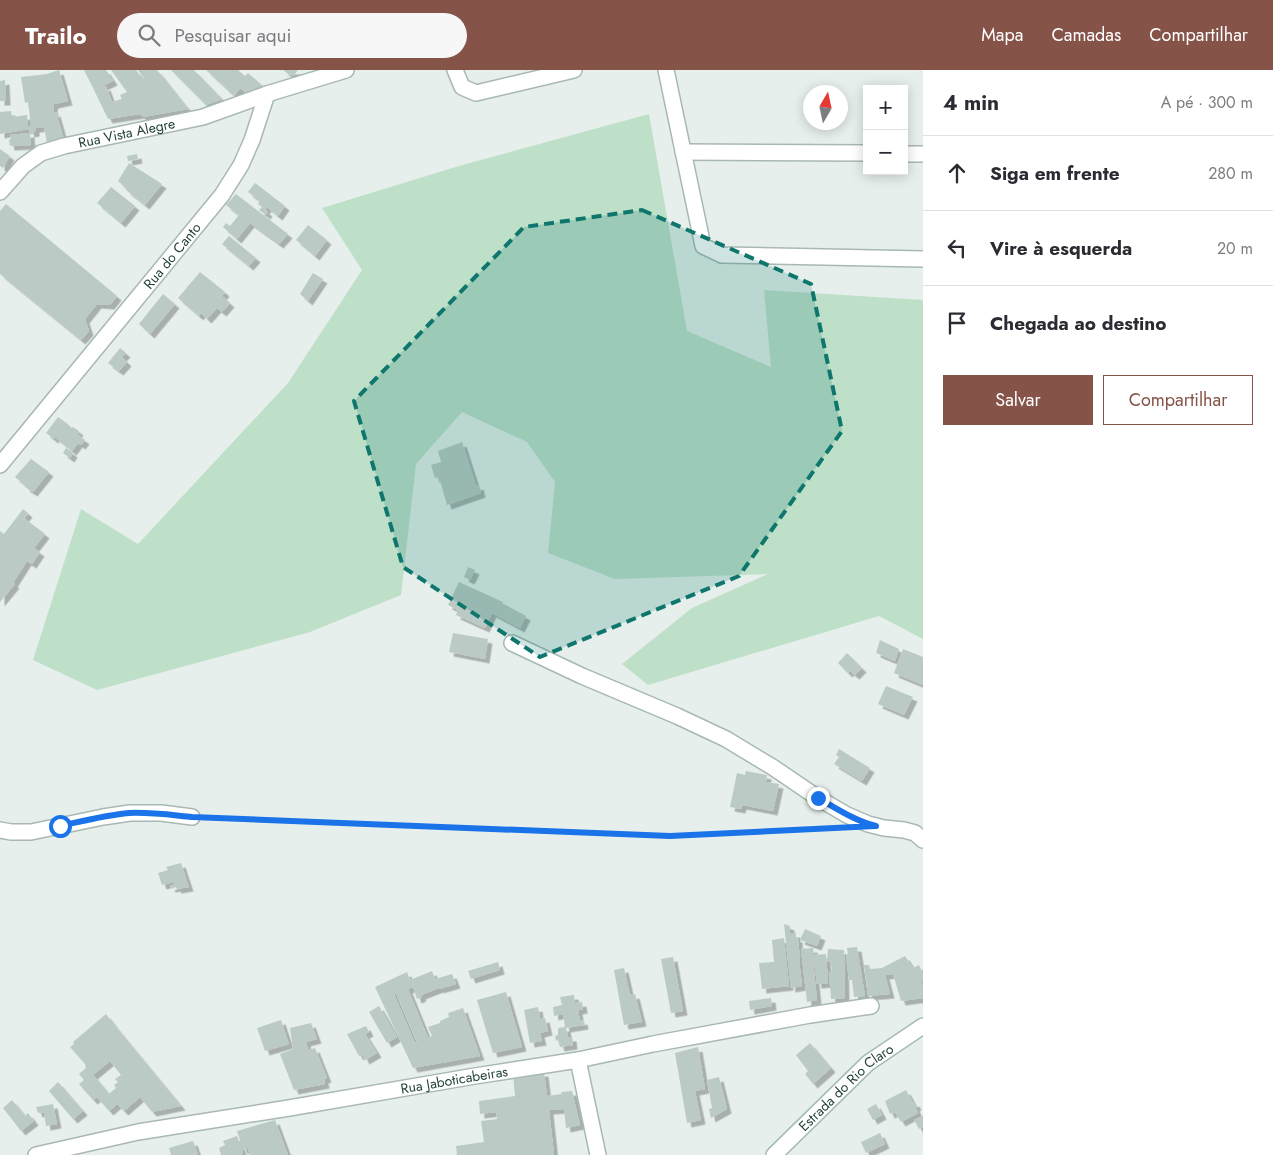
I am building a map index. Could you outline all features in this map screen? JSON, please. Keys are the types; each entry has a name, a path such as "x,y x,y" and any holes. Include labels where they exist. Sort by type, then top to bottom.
{"street":[{"path":"267,94 346,70"},
{"path":"454,70 462,87 476,93 574,70"},
{"path":"666,70 703,246 722,255 923,259"},
{"name":"Rua Vista Alegre","path":"0,192 23,166 41,153 64,146 202,116 267,94"},
{"name":"Rua do Canto","path":"0,465 222,195 241,165 252,140 267,94"},
{"path":"683,152 863,153"},
{"path":"908,154 923,154"},
{"path":"512,642 582,676 678,716 726,739 847,815 868,824 915,833 923,840"},
{"path":"0,830 31,832 130,813 161,813 192,817"},
{"name":"Rua Jaboticabeiras","path":"36,1155 138,1132 578,1060 810,1015 871,1006"},
{"name":"Estrada do Rio Claro","path":"774,1155 868,1063 923,1026"},
{"path":"578,1060 598,1155"}],"path":[{"path":"192,817 670,836 836,828"}],"highlighted area":[{"path":"642,210 811,284 842,431 739,576 540,657 403,567 354,401 524,227"}],"green space":[{"path":"649,114 687,331 771,367 764,290 923,300 923,639 879,616 648,685 622,664 692,608 768,574 615,579 548,553 555,482 527,442 462,412 416,464 401,595 310,632 97,690 33,660 81,509 138,544 288,383 362,270 322,208 459,166"}],"building":[{"path":"59,70 68,101 54,104 53,106 64,140 47,143 44,127 35,128 35,132 30,133 29,129 0,134 0,112 11,111 12,117 27,115 28,126 31,126 28,102 25,103 21,77 47,74"},
{"path":"84,70 106,70 113,81 94,90"},
{"path":"111,70 136,70 143,79 138,70 157,70 188,109 143,117 140,114 108,119 94,90 106,86 112,102 122,99 120,95 127,92"},
{"path":"171,70 194,70 222,99 206,105"},
{"path":"206,70 238,70 245,76 248,73 263,86 247,93 240,88 235,95"},
{"path":"283,70 298,70 291,76"},
{"path":"5,80 6,101 0,101 0,81"},
{"path":"30,133 31,145 10,146 10,135"},
{"path":"0,149 10,156 3,168 0,166"},
{"path":"137,154 138,159 128,161 127,156"},
{"path":"129,163 162,184 145,205 118,181"},
{"path":"255,183 285,206 278,216 267,207 265,210 268,212 266,215 259,210 262,207 258,204 260,201 248,192"},
{"path":"111,187 135,206 121,223 97,203"},
{"path":"236,194 288,234 279,244 250,223 237,239 223,227 226,223 230,226 239,215 226,205"},
{"path":"6,204 117,296 110,305 97,304 85,319 89,331 81,340 0,274 0,211"},
{"path":"308,225 327,240 315,256 296,240"},
{"path":"229,236 256,258 249,266 222,244"},
{"path":"200,272 225,292 222,296 230,303 222,312 217,308 207,319 201,313 199,316 178,298"},
{"path":"313,273 323,279 308,301 300,294"},
{"path":"163,294 175,304 150,334 139,324"},
{"path":"120,348 126,353 122,357 127,362 119,371 108,363"},
{"path":"58,417 69,425 67,427 70,429 73,427 79,431 77,434 85,440 81,445 78,443 72,451 55,437 54,439 46,433"},
{"path":"462,442 476,486 479,485 481,493 447,505 439,477 435,478 431,465 441,462 438,451"},
{"path":"66,448 73,453 70,458 63,453"},
{"path":"31,459 49,472 33,492 15,477"},
{"path":"23,509 28,513 24,518 45,534 34,548 40,552 32,564 27,561 13,583 15,584 0,602 0,531 4,534"},
{"path":"468,567 475,570 470,580 464,577"},
{"path":"459,582 503,602 526,616 520,628 492,613 485,628 456,615 458,610 448,605"},
{"path":"453,633 488,639 485,659 449,652"},
{"path":"880,640 899,649 895,661 876,653"},
{"path":"903,649 923,657 923,685 894,673"},
{"path":"847,653 862,668 855,675 850,671 848,673 838,663"},
{"path":"886,686 913,697 904,715 878,704"},
{"path":"839,749 870,768 862,781 834,764 839,757 836,755"},
{"path":"746,771 767,775 766,782 779,784 773,811 742,805 741,809 730,807 737,773 745,775"},
{"path":"181,863 189,887 171,888 170,886 175,884 174,882 162,885 158,873 168,870 166,867"},
{"path":"784,924 790,926 790,933 796,933 796,938 798,938 802,986 791,988"},
{"path":"805,929 821,936 817,946 800,940"},
{"path":"784,938 789,986 762,989 759,963 774,962 772,940"},
{"path":"857,947 865,996 854,997 852,980 849,980 846,955 848,955 847,948"},
{"path":"813,948 814,955 826,954 828,983 817,984 813,961 817,1000 807,1002 801,949"},
{"path":"828,949 844,950 845,998 831,999 829,972 832,972 832,962 827,961"},
{"path":"905,956 913,968 919,965 923,974 923,981 921,981 923,998 901,1001 893,974 885,975 890,994 868,996 864,965 869,965 870,969 882,968"},
{"path":"673,957 683,1011 671,1013 661,959"},
{"path":"498,962 500,970 471,979 468,971"},
{"path":"624,968 630,995 635,994 642,1022 624,1025 614,970"},
{"path":"432,971 435,979 452,974 456,984 439,988 421,995 422,997 417,999 413,987 408,989 428,1038 432,1036 428,1027 440,1023 440,1021 449,1017 448,1013 463,1008 480,1056 413,1068 375,987 407,972 410,980","holes":["396,993 417,1042 415,1043 394,994"]},
{"path":"506,992 522,1047 493,1053 477,1000"},
{"path":"574,995 575,1003 582,1002 583,1009 578,1010 580,1021 583,1020 584,1025 566,1028 568,1037 572,1037 573,1045 560,1047 555,1036 558,1035 558,1028 565,1027 563,1014 554,1016 553,1007 562,1005 560,997"},
{"path":"771,998 772,1006 750,1010 749,1001"},
{"path":"379,1006 397,1037 387,1043 369,1012"},
{"path":"538,1007 540,1019 545,1018 548,1031 540,1033 542,1041 530,1043 524,1010"},
{"path":"106,1014 181,1106 152,1112 140,1097 124,1111 117,1104 109,1111 97,1097 93,1100 79,1084 84,1080 79,1074 86,1068 86,1065 70,1047 74,1044 73,1042","holes":["110,1061 121,1075 115,1079 118,1082 114,1085 116,1088 109,1094 93,1075"]},
{"path":"281,1020 289,1044 265,1051 257,1028"},
{"path":"311,1023 317,1039 306,1042 308,1050 315,1048 327,1078 324,1079 325,1084 294,1090 280,1054 293,1049 290,1028"},
{"path":"366,1026 369,1032 365,1034 377,1053 365,1060 362,1054 359,1056 347,1034"},
{"path":"810,1043 831,1068 813,1084 805,1074 808,1071 796,1055"},
{"path":"698,1047 705,1089 695,1091 701,1120 687,1123 675,1053"},
{"path":"544,1072 547,1096 572,1091 580,1125 566,1128 564,1109 549,1110 554,1155 457,1155 456,1146 484,1142 481,1121 497,1119 496,1112 480,1114 479,1101 515,1096 513,1075"},
{"path":"719,1077 727,1109 711,1118 709,1109 712,1108 707,1080"},
{"path":"58,1082 83,1111 73,1119 49,1091"},
{"path":"906,1090 913,1103 915,1102 918,1113 901,1122 895,1112 890,1114 885,1101"},
{"path":"12,1100 25,1116 28,1113 34,1121 21,1131 3,1108"},
{"path":"53,1104 57,1124 46,1126 44,1112 38,1113 36,1107"},
{"path":"876,1104 882,1115 873,1120 867,1109"},
{"path":"923,1116 923,1127 919,1129 914,1120"},
{"path":"275,1120 288,1155 250,1155 248,1148 243,1150 237,1131"},
{"path":"880,1133 885,1144 866,1153 861,1142"},
{"path":"237,1136 243,1153 241,1155 221,1155 219,1148 225,1145 223,1141"},
{"path":"193,1141 198,1155 171,1155 169,1148"}],"route":[{"path":"60,826 130,813 670,836 876,826 847,815 818,798"}]}
